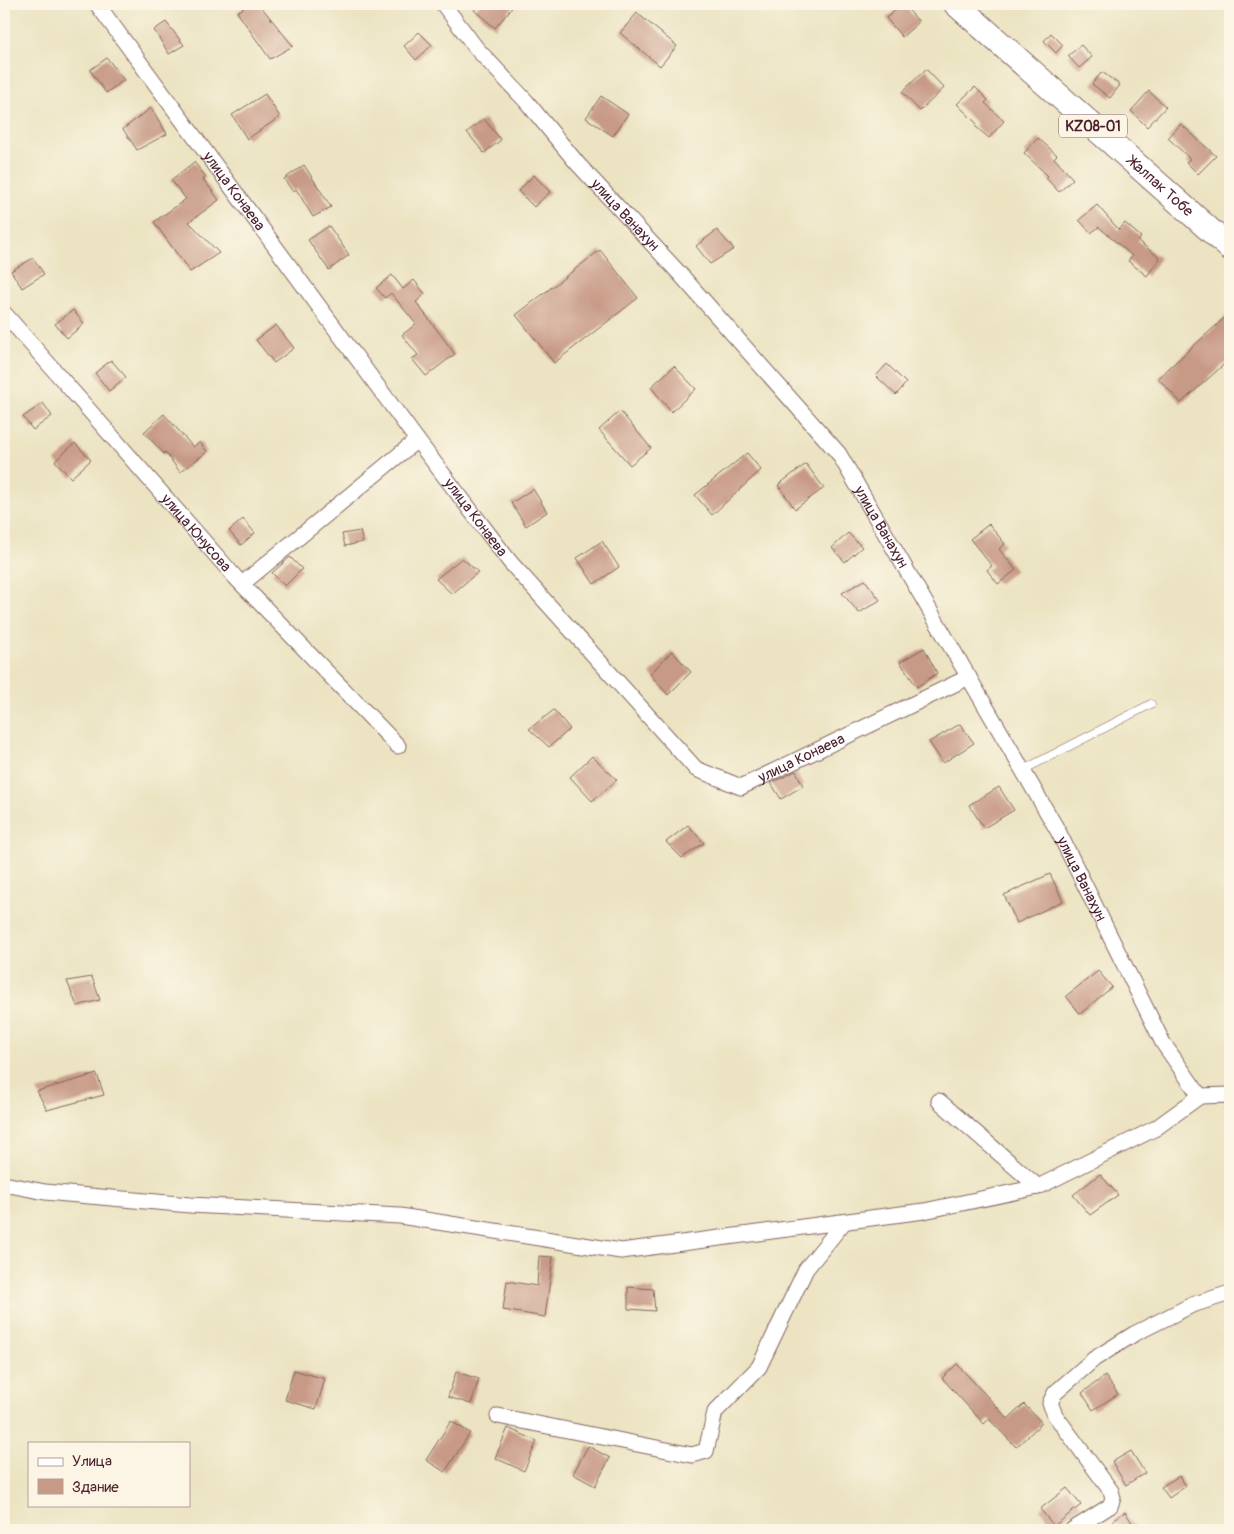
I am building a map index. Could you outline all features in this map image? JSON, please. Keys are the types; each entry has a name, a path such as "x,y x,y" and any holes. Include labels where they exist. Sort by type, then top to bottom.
{"main road":[{"name":"Жалпак Тобе","path":"956,4 1230,248"}],"street":[{"name":"улица Конаева","path":"97,4 417,440 510,562 696,769 740,787 969,677"},
{"name":"улица Ванахун","path":"443,4 477,49 526,101 577,164 680,274 839,454 1058,831 1163,1042 1200,1096"},
{"name":"улица Юнусова","path":"4,313 242,584 398,746"},
{"path":"242,584 417,440"},
{"path":"4,1184 44,1192 181,1204 400,1216 621,1251 924,1211 1038,1187 1156,1128 1200,1096 1230,1094"},
{"path":"939,1101 1038,1187"},
{"path":"498,1416 692,1455 706,1451 715,1412 758,1367 806,1269 844,1222"},
{"path":"1072,1530 1110,1506 1113,1498 1111,1491 1055,1415 1050,1403 1055,1393 1094,1359 1134,1334 1192,1305 1230,1293"}],"lane":[{"path":"1023,770 1150,704"}],"building":[{"path":"250,4 259,4 293,46 270,59 237,12"},
{"path":"480,4 515,4 495,28 474,10"},
{"path":"903,4 919,22 902,37 886,18"},
{"path":"637,13 677,46 660,66 620,33"},
{"path":"166,22 184,45 169,54 154,30"},
{"path":"419,32 432,45 416,60 404,46"},
{"path":"1051,33 1063,45 1056,53 1044,41"},
{"path":"1081,45 1092,57 1079,68 1068,56"},
{"path":"107,58 124,80 106,93 90,70"},
{"path":"926,69 944,88 920,111 902,92"},
{"path":"1102,72 1120,85 1110,98 1092,84"},
{"path":"975,87 988,100 985,103 1004,121 989,138 975,126 977,124 957,104"},
{"path":"1149,91 1166,107 1147,127 1131,111"},
{"path":"265,94 280,117 247,139 232,115"},
{"path":"601,96 628,114 613,136 586,118"},
{"path":"151,108 167,134 137,150 123,129"},
{"path":"484,119 501,140 484,153 467,132"},
{"path":"1181,124 1216,156 1198,174 1186,162 1190,159 1168,138"},
{"path":"1038,138 1057,155 1054,158 1073,179 1059,192 1046,178 1048,176 1024,153"},
{"path":"194,162 206,177 203,179 219,200 189,222 219,253 190,272 154,222 186,199 171,180"},
{"path":"304,165 331,207 313,217 296,189 293,192 284,179"},
{"path":"534,175 550,192 534,207 518,191"},
{"path":"1097,205 1119,230 1125,223 1141,237 1138,241 1160,258 1147,276 1128,261 1132,256 1099,227 1091,233 1079,220"},
{"path":"329,226 349,255 329,270 308,240"},
{"path":"717,230 734,249 710,264 696,246"},
{"path":"600,250 638,298 554,363 516,315"},
{"path":"33,258 44,274 22,288 11,271"},
{"path":"392,275 403,289 414,280 425,294 416,302 455,354 426,376 412,359 418,355 402,335 416,324 391,293 385,298 376,288"},
{"path":"73,310 84,324 67,338 55,324"},
{"path":"1230,313 1230,359 1181,403 1158,378"},
{"path":"276,325 294,348 274,363 256,340"},
{"path":"111,360 126,377 109,391 95,373"},
{"path":"887,364 906,383 896,395 876,376"},
{"path":"674,366 696,389 671,412 651,387"},
{"path":"43,403 52,416 33,430 23,417"},
{"path":"620,411 651,448 630,465 599,430"},
{"path":"164,414 193,447 200,442 207,452 180,472 165,452 164,454 144,432"},
{"path":"75,443 91,460 71,478 55,461"},
{"path":"747,453 761,470 712,515 695,495"},
{"path":"806,464 824,488 795,509 778,485"},
{"path":"533,489 547,512 526,526 511,503"},
{"path":"243,519 255,533 241,545 229,531"},
{"path":"989,524 1005,544 999,549 1016,570 998,584 987,570 992,566 970,539"},
{"path":"360,531 363,542 345,546 342,534"},
{"path":"848,533 862,547 845,562 832,548"},
{"path":"602,541 619,567 594,584 577,558"},
{"path":"290,557 302,569 285,586 272,573"},
{"path":"462,558 478,572 452,594 436,579"},
{"path":"865,580 880,600 859,613 842,593"},
{"path":"924,648 937,673 917,687 900,662"},
{"path":"672,651 691,672 668,695 650,674"},
{"path":"554,710 570,729 549,747 529,729"},
{"path":"960,724 974,743 943,763 929,742"},
{"path":"592,756 617,780 592,801 570,777"},
{"path":"796,771 803,786 781,799 771,783"},
{"path":"999,787 1014,810 984,828 969,805"},
{"path":"688,825 704,843 682,858 666,842"},
{"path":"1050,874 1063,901 1017,923 1004,895"},
{"path":"1098,971 1112,987 1080,1014 1066,996"},
{"path":"92,977 100,1000 77,1006 67,981"},
{"path":"97,1074 104,1095 47,1110 37,1091"},
{"path":"1100,1174 1118,1195 1090,1215 1073,1195"},
{"path":"539,1256 553,1257 545,1317 503,1310 507,1281 537,1286"},
{"path":"628,1287 653,1289 655,1311 628,1309"},
{"path":"957,1364 1008,1419 1024,1404 1042,1423 1016,1447 989,1419 984,1424 942,1378"},
{"path":"294,1370 325,1379 316,1409 285,1400"},
{"path":"456,1372 479,1379 471,1404 448,1397"},
{"path":"1105,1376 1118,1394 1093,1410 1082,1393"},
{"path":"451,1421 470,1433 445,1472 426,1460"},
{"path":"508,1428 537,1441 524,1471 495,1458"},
{"path":"588,1446 610,1458 595,1486 573,1474"},
{"path":"1131,1451 1145,1473 1126,1485 1112,1462"},
{"path":"1179,1476 1186,1486 1169,1498 1161,1487"},
{"path":"1067,1488 1081,1505 1054,1526 1040,1509"},
{"path":"1125,1512 1137,1530 1120,1530 1113,1520"}]}
